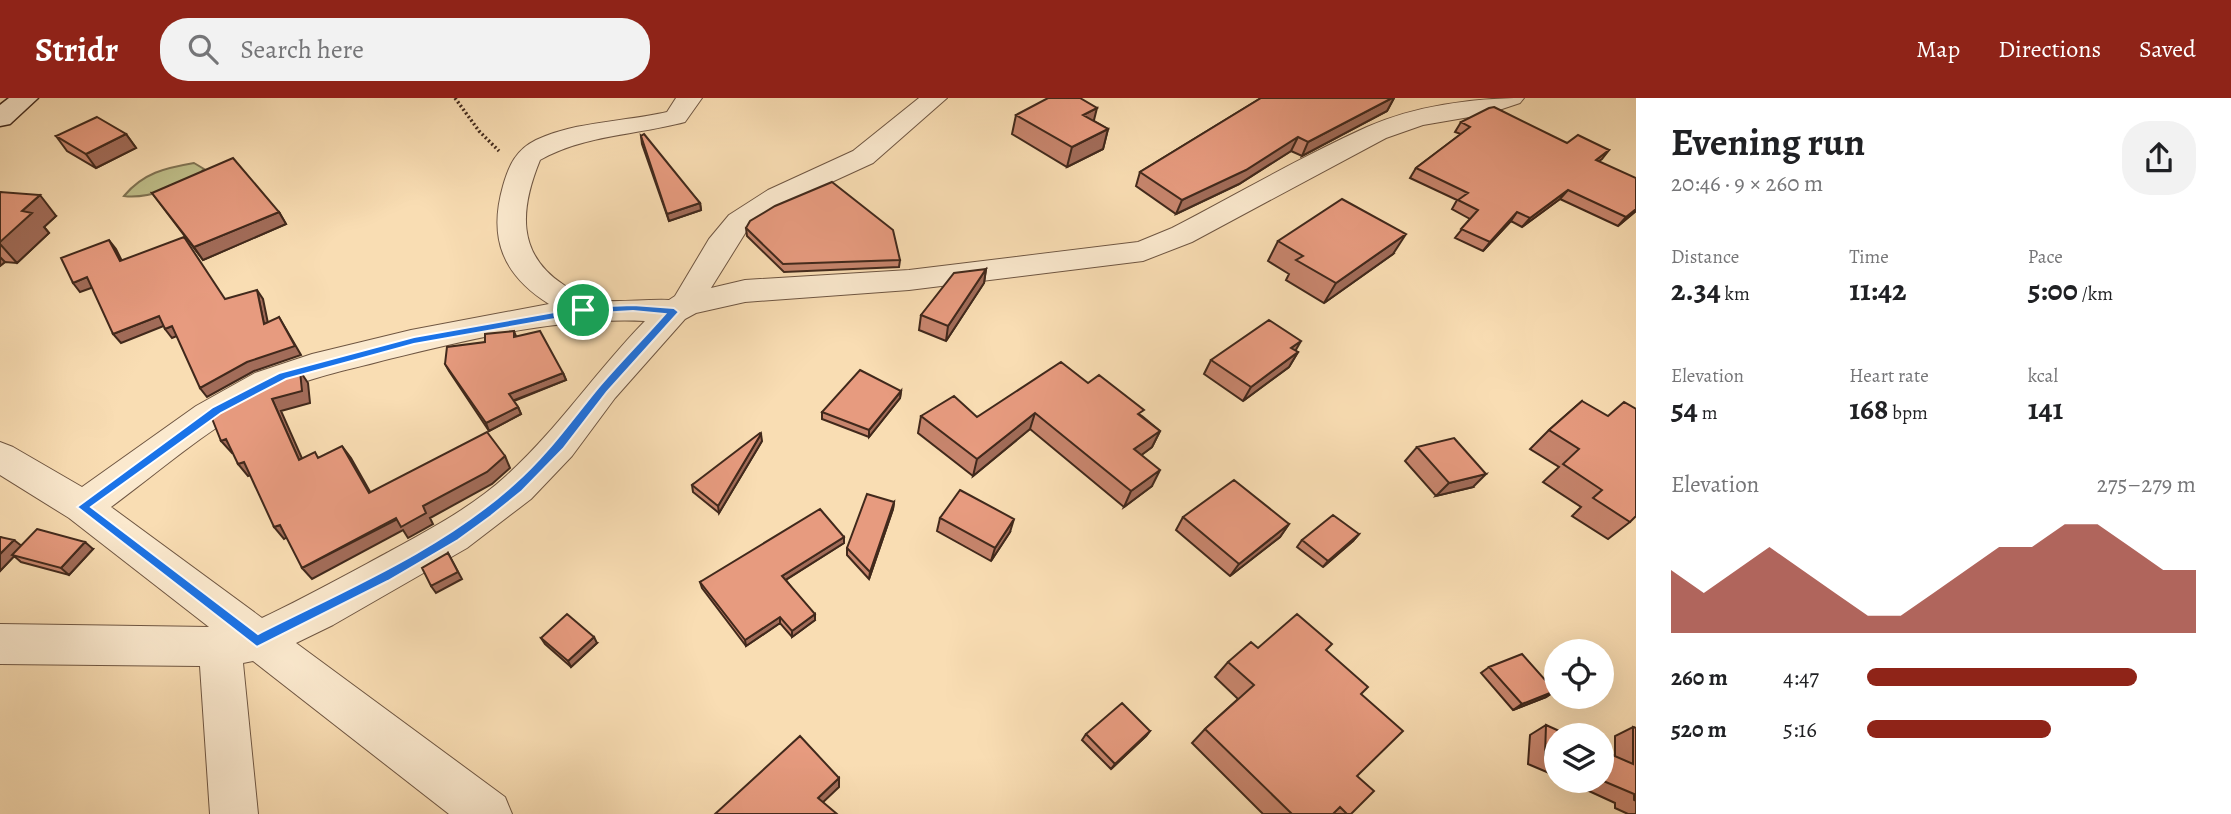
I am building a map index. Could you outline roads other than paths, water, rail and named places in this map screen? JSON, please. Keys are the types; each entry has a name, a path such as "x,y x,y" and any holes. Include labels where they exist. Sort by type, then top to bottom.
{"street":[{"path":"583,310 536,279 521,263 514,246 511,223 514,199 528,156 555,141 582,132 676,117 690,98"},
{"path":"0,643 238,644 384,577 453,536 518,488 559,446 603,389 680,308 739,221 778,196 863,157 934,98"},
{"path":"83,507 217,410 282,376 414,341 583,310 680,308 745,291 909,280 1143,251 1182,235 1377,132 1418,118 1478,109 1511,98"},
{"path":"0,457 83,507 238,644 488,814"},
{"path":"233,814 238,644"}]}
